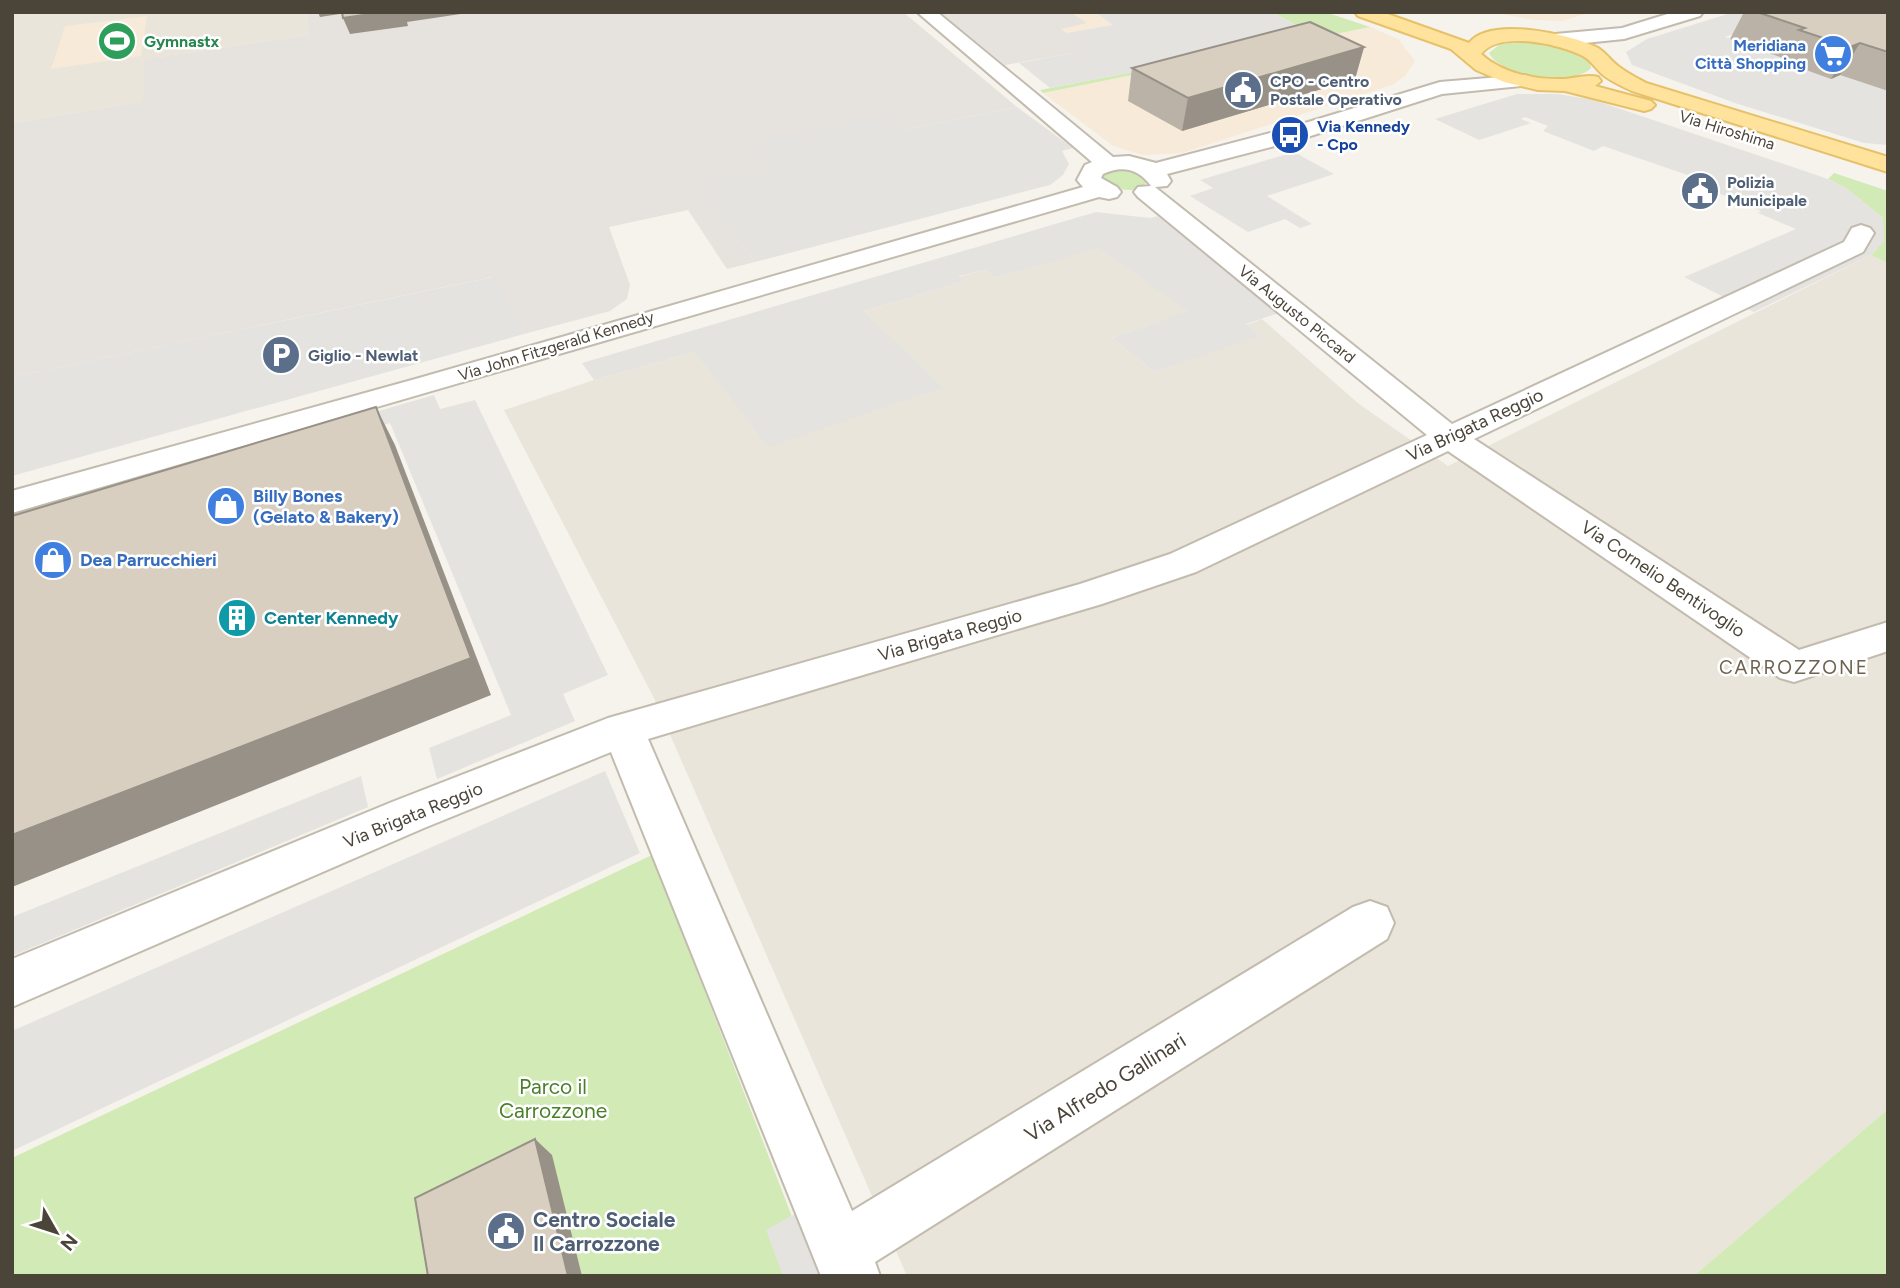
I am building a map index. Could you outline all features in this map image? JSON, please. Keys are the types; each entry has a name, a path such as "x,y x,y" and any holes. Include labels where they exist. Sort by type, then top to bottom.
{"main road":[{"name":"Via Hiroshima","path":"1364,12 1444,39 1504,76 1616,96 1795,151 1888,183"},
{"name":"Via Hiroshima","path":"1398,12 1450,27 1504,36 1555,40 1582,48 1648,90 1888,165"},
{"name":"Via Hiroshima","path":"1474,57 1480,42 1504,36"},
{"name":"Via Hiroshima","path":"1565,85 1597,80 1605,74 1604,63"}],"street":[{"path":"926,12 1104,176"},
{"path":"1555,40 1625,33 1693,12"},
{"path":"1604,63 1608,45 1625,33"},
{"name":"Via John Fitzgerald Kennedy","path":"12,502 430,384 1104,176 1117,194 1254,145 1440,88 1466,74 1474,57"},
{"name":"Via John Fitzgerald Kennedy","path":"1440,88 1524,81"},
{"name":"Via Augusto Piccard","path":"1152,181 1449,438"},
{"name":"Via Brigata Reggio","path":"12,983 408,816 622,730 1089,594 1183,563 1854,247 1861,233"},
{"name":"Via Cornelio Bentivoglio","path":"1449,438 1794,667 1888,635"},
{"name":"Via Alfredo Gallinari","path":"622,730 846,1263 1370,923"}],"shaded area":[{"path":"12,12 306,12 309,35 146,59 144,102 12,123"},
{"path":"306,12 903,12 1017,107 906,129 751,143 772,169 696,185 755,262 727,269 688,210 609,227 630,285 627,299 610,311 524,334 492,277 12,377 12,123 143,102 145,59 309,35"},
{"path":"940,12 1070,12 1087,23 1061,29 1090,50 1005,65"},
{"path":"1070,12 1095,12 1114,25 1066,33 1060,28 1086,23"},
{"path":"1095,12 1272,12 1300,27 1286,42 1050,88 1019,63 1089,50 1066,33 1113,25"},
{"path":"1490,12 1592,12 1562,21 1534,20"},
{"path":"1734,12 1836,12 1748,29 1725,37 1791,58 1778,63 1800,71 1805,69 1831,78 1840,75 1888,91 1888,145 1864,143 1735,103 1632,65 1626,52 1647,39"},
{"path":"147,16 141,56 51,69 65,26"},
{"path":"1370,27 1398,39 1415,61 1405,76 1392,85 1182,153 1143,155 1113,146 1043,93"},
{"path":"1517,94 1558,94 1594,100 1828,179 1846,188 1883,218 1884,241 1871,255 1754,312 1684,277 1796,229 1699,185 1705,181 1603,146 1594,151 1543,131 1548,126 1525,117 1521,119 1531,123 1479,140 1435,119"},
{"path":"1017,107 1073,148 1062,151 1069,164 1063,175 1050,185 755,262 695,184 771,169 751,143 890,113 906,129"},
{"path":"1294,152 1334,174 1267,196 1312,224 1300,228 1285,219 1248,232 1190,196 1213,188 1200,180"},
{"path":"1096,212 1150,218 1172,213 1291,309 1246,324 1260,336 1154,372 1112,338 1188,311 1099,248 995,278 985,270 959,276 963,282 864,311 943,388 768,447 695,352 594,380 582,363"},
{"name":"CARROZZONE","path":"1099,247 1189,311 1112,338 1154,372 1259,335 1246,325 1262,319 1359,404 1448,466 1871,255 1888,263 1888,1109 1694,1276 907,1276 654,698 504,410 594,380 695,352 942,388 864,311 963,282 958,277 985,270 995,278"},
{"name":"Giglio - Newlat","path":"493,277 524,334 12,476 12,377"},
{"path":"434,395 440,409 475,400 608,675 563,694 575,721 437,779 429,748 511,715 390,423 12,537 12,517"},
{"path":"605,771 640,853 12,1151 12,1031"},
{"path":"361,776 368,807 12,956 12,917"},
{"path":"821,1199 853,1276 783,1276 766,1230"}],"green space":[{"path":"1272,12 1325,12 1370,27 1043,93 1040,90 1286,42 1300,27"},
{"path":"1527,41 1573,51 1590,62 1591,68 1582,74 1569,77 1538,77 1507,69 1489,53 1500,44"},
{"path":"1117,168 1139,171 1148,181 1137,189 1124,190 1100,178"},
{"path":"1834,173 1888,191 1888,263 1871,255 1877,249 1883,218 1846,188 1828,179"},
{"name":"Parco il Carrozzone","path":"652,855 815,1276 12,1276 12,1158"},
{"path":"1888,1109 1888,1276 1694,1276"}],"building":[{"path":"342,12 383,12 343,18"},
{"path":"1757,12 1888,12 1888,52 1860,43 1850,47"},
{"path":"1310,22 1364,47 1188,98 1132,68"},
{"name":"Center Kennedy","path":"376,407 471,658 12,835 12,516"},
{"name":"Centro Sociale Il Carrozzone","path":"535,1139 568,1276 428,1276 415,1198"}],"place":[{"name":"Gymnastx","path":"117,41"},
{"name":"Meridiana Città Shopping","path":"1833,54"},
{"name":"CPO - Centro Postale Operativo","path":"1243,90"},
{"name":"Via Kennedy - Cpo","path":"1290,135"},
{"name":"Polizia Municipale","path":"1700,191"},
{"name":"Giglio - Newlat","path":"281,355"},
{"name":"Billy Bones (Gelato & Bakery)","path":"226,506"},
{"name":"Dea Parrucchieri","path":"53,560"},
{"name":"Center Kennedy","path":"237,618"},
{"name":"Centro Sociale Il Carrozzone","path":"506,1231"}],"district":[{"name":"CARROZZONE","path":"1794,667"}]}
